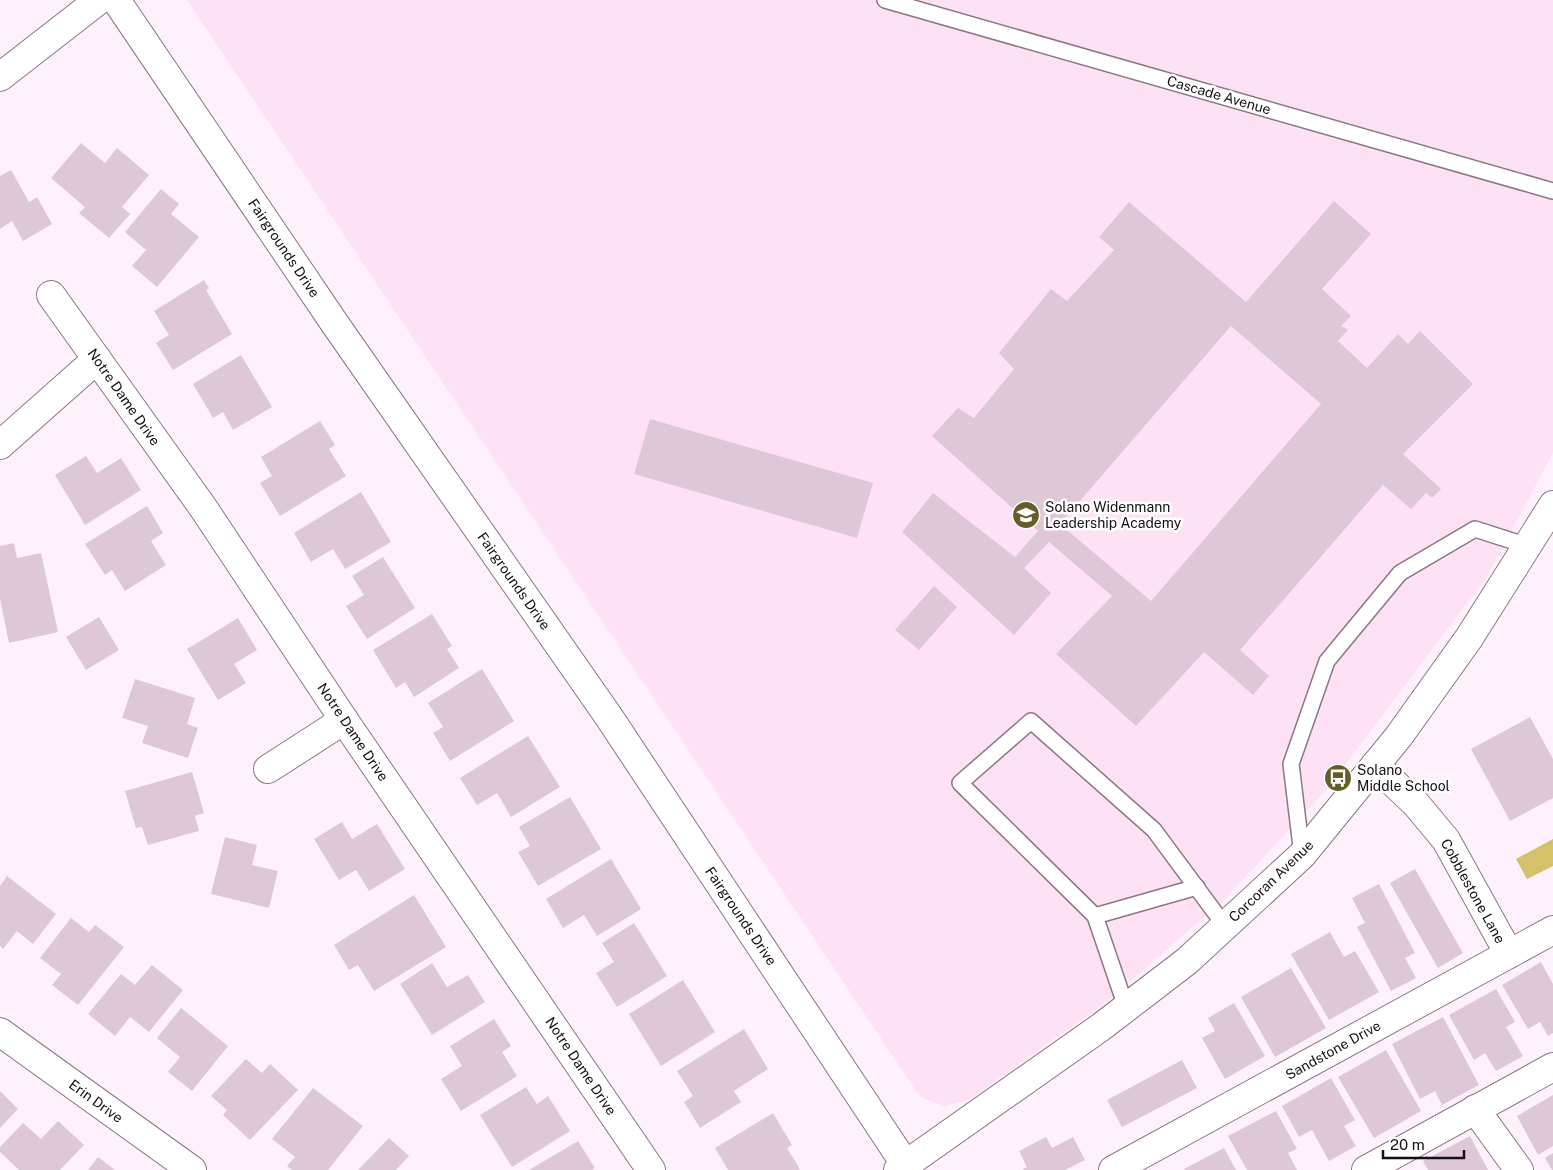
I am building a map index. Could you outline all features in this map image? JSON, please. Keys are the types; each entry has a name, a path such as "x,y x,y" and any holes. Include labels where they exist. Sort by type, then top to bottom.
{"street":[{"path":"0,77 99,0"},
{"name":"Fairgrounds Drive","path":"116,0 335,324 609,717 906,1169"},
{"name":"Notre Dame Drive","path":"51,295 204,509 344,720 652,1170"},
{"path":"0,445 97,359"},
{"name":"Corcoran Avenue","path":"906,1169 1101,1027 1187,961 1302,855 1399,736 1469,638 1553,505"},
{"path":"268,769 344,720"},
{"name":"Cobblestone Lane","path":"1375,765 1416,804 1446,840 1508,954"},
{"name":"Sandstone Drive","path":"1113,1170 1553,930"},
{"name":"Erin Drive","path":"0,1032 192,1170"},
{"path":"1366,1170 1553,1067"},
{"path":"1475,1109 1519,1170"}],"lane":[{"name":"Cascade Avenue","path":"885,0 1553,191"},
{"path":"1302,855 1291,764 1327,662 1400,573 1475,529 1528,546"},
{"path":"1126,1007 1095,916 960,783 1031,721 1154,830 1225,926"},
{"path":"1095,916 1197,887"}],"shaded area":[{"name":"Solano Widenmann Leadership Academy","path":"187,0 1553,0 1553,453 1487,577 1325,791 1225,899 1104,1004 967,1101 944,1106 920,1097"},
{"path":"1553,839 1553,866 1527,879 1516,859"}],"building":[{"path":"81,143 105,163 117,148 149,175 122,207 130,214 109,238 79,213 85,207 51,178"},
{"path":"11,170 29,202 37,197 52,224 23,241 12,221 0,229 0,176"},
{"path":"161,189 179,204 171,214 199,237 157,287 132,266 146,250 125,232"},
{"path":"1334,201 1371,234 1322,289 1351,316 1341,326 1348,330 1338,341 1367,368 1398,334 1408,344 1420,331 1473,384 1403,454 1441,489 1432,498 1426,493 1411,509 1383,485 1240,650 1269,676 1253,695 1204,652 1136,726 1056,654 1112,596 1049,542 1024,568 1051,593 1014,635 902,532 933,493 1015,557 1038,531 932,436 958,408 974,418 1014,369 999,353 1051,289 1067,301 1114,250 1099,237 1129,202 1246,302","holes":["1231,326 1321,404 1151,601 1060,524"]},
{"path":"204,280 209,288 206,290 232,334 173,370 156,343 169,335 154,311"},
{"path":"241,355 272,407 233,430 223,412 213,418 193,384"},
{"path":"650,419 873,483 857,538 634,474"},
{"path":"320,421 335,445 329,449 346,476 280,516 260,483 272,476 261,457"},
{"path":"86,456 97,473 121,458 141,490 85,525 55,475"},
{"path":"361,492 391,542 345,569 333,549 311,562 294,533"},
{"path":"147,506 163,533 151,541 166,565 125,591 112,570 105,575 85,544"},
{"path":"14,543 17,558 41,553 58,632 9,643 0,599 0,546"},
{"path":"383,557 415,608 367,639 346,606 364,595 352,576"},
{"path":"934,586 957,607 919,650 895,630"},
{"path":"432,614 452,646 447,649 459,668 414,697 405,682 396,688 373,650"},
{"path":"99,617 119,650 86,670 66,637"},
{"path":"238,618 257,650 234,664 246,683 218,700 187,649"},
{"path":"482,669 514,721 450,761 433,733 443,727 428,703"},
{"path":"135,679 195,698 187,724 198,728 188,758 142,743 148,726 122,718"},
{"path":"1530,717 1553,759 1553,798 1510,821 1471,749"},
{"path":"528,736 560,787 511,817 497,793 477,805 460,778"},
{"path":"192,772 204,813 195,816 199,831 148,845 142,827 136,828 125,791"},
{"path":"570,797 601,849 538,886 518,852 530,846 519,827"},
{"path":"342,822 352,839 377,824 405,869 369,891 356,870 339,880 314,839"},
{"path":"225,837 257,845 252,865 278,871 269,908 211,894"},
{"path":"611,859 641,909 597,936 584,915 563,928 546,899"},
{"path":"1415,869 1463,953 1438,968 1390,883"},
{"path":"7,876 56,914 33,944 17,931 3,949 0,946 0,886"},
{"path":"1379,884 1415,953 1405,958 1416,978 1391,991 1357,927 1365,923 1352,898"},
{"path":"414,895 446,947 374,991 358,965 349,970 334,945"},
{"path":"71,918 89,932 95,925 124,947 78,1005 52,985 61,974 40,958"},
{"path":"634,923 667,976 617,1007 596,973 614,962 602,943"},
{"path":"1330,932 1344,957 1355,951 1379,992 1329,1020 1291,954"},
{"path":"1541,962 1553,984 1553,1033 1548,1036 1540,1022 1528,1029 1502,985"},
{"path":"432,963 447,987 468,975 485,1002 432,1035 400,984"},
{"path":"152,965 183,990 149,1032 130,1017 115,1036 88,1014 121,974 135,985"},
{"path":"1291,968 1326,1028 1275,1057 1241,997"},
{"path":"683,980 715,1032 661,1066 629,1014"},
{"path":"1496,989 1515,1022 1506,1027 1523,1056 1496,1071 1485,1053 1474,1060 1449,1015"},
{"path":"1234,1003 1265,1056 1225,1079 1202,1038 1215,1031 1208,1018"},
{"path":"181,1008 228,1046 192,1091 168,1072 180,1057 157,1038"},
{"path":"1443,1017 1479,1085 1442,1105 1435,1091 1420,1099 1392,1044"},
{"path":"494,1019 511,1046 502,1052 517,1076 461,1111 441,1079 462,1066 450,1046"},
{"path":"744,1029 768,1069 734,1091 741,1102 700,1128 684,1102 693,1096 677,1071"},
{"path":"1386,1050 1421,1111 1374,1138 1338,1077"},
{"path":"246,1059 262,1073 270,1064 298,1090 250,1140 223,1115 227,1110 211,1096"},
{"path":"1182,1060 1197,1088 1122,1127 1107,1100"},
{"path":"1331,1078 1355,1120 1344,1126 1356,1146 1329,1161 1312,1130 1299,1137 1282,1106"},
{"path":"526,1087 537,1104 548,1096 570,1131 512,1167 480,1115"},
{"path":"313,1088 363,1126 328,1170 292,1170 287,1166 295,1157 272,1139"},
{"path":"0,1091 18,1109 0,1128"},
{"path":"1553,1095 1553,1146 1538,1155 1517,1116"},
{"path":"1276,1111 1297,1149 1288,1153 1297,1170 1247,1170 1228,1136"},
{"path":"773,1113 792,1145 787,1148 800,1169 728,1170 715,1148"},
{"path":"58,1121 84,1145 60,1170 19,1170 0,1152 0,1147 23,1123 41,1139"},
{"path":"1470,1136 1488,1170 1428,1170 1423,1161"},
{"path":"1046,1137 1052,1148 1073,1137 1085,1160 1065,1170 1022,1170 1027,1167 1019,1151"},
{"path":"389,1138 409,1156 396,1170 358,1170"},
{"path":"578,1141 595,1168 592,1170 529,1170"},
{"path":"1224,1148 1236,1170 1184,1169"},
{"path":"1553,1153 1553,1170 1552,1170 1545,1158"},
{"path":"98,1157 115,1170 88,1170"}],"place":[{"name":"Solano Widenmann Leadership Academy","path":"1026,515"},
{"name":"Solano Middle School","path":"1338,778"}]}
